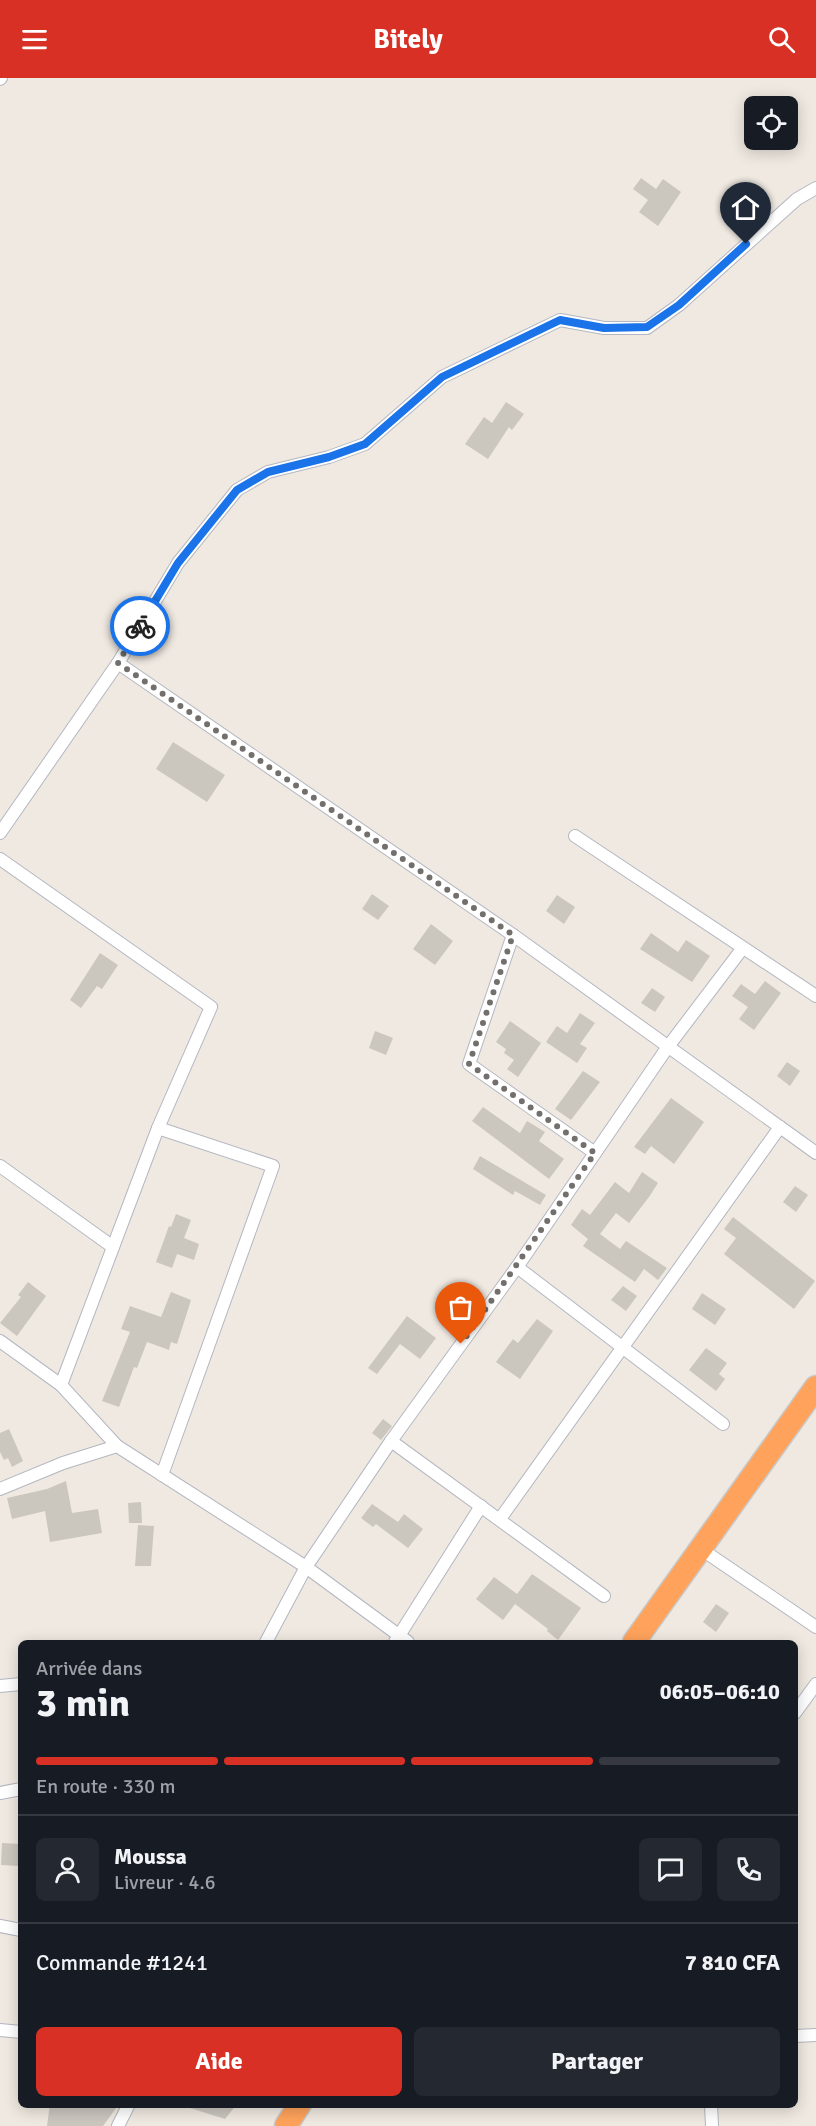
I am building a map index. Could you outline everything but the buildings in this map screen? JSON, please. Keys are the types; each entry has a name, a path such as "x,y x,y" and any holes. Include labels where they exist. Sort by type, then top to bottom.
{"highway":[{"path":"635,1640 816,1387"},
{"path":"286,2126 297,2108"}],"street":[{"path":"0,833 118,663 178,563 237,490 268,472 329,457 365,444 442,377 560,320 604,328 647,327 679,305 797,199 816,188"},
{"path":"118,663 513,935 816,1153"},
{"path":"574,836 816,996"},
{"path":"0,859 212,1007 158,1128 61,1385"},
{"path":"513,935 469,1064 595,1153"},
{"path":"267,1640 306,1567 391,1441 517,1267 667,1048 742,949"},
{"path":"158,1128 273,1166 162,1475"},
{"path":"500,1519 780,1128"},
{"path":"0,1166 113,1247"},
{"path":"517,1267 723,1424"},
{"path":"0,1341 61,1385 117,1446 306,1567 401,1640 481,1506"},
{"path":"391,1441 604,1596"},
{"path":"0,1489 63,1463 117,1446"},
{"path":"701,1549 816,1627"},
{"path":"0,1686 18,1684"},
{"path":"798,1709 816,1684"},
{"path":"0,1792 18,1789"},
{"path":"0,1926 18,1929"},
{"path":"0,2030 18,2032"},
{"path":"798,2036 816,2035"},
{"path":"118,2126 127,2108"},
{"path":"711,2108 712,2126"}],"way so far":[{"path":"140,626 118,663 513,935 469,1064 595,1153 461,1344"}],"route":[{"path":"140,626 178,563 237,490 268,472 329,457 365,444 442,377 560,320 604,328 647,327 679,305 746,244"}]}
